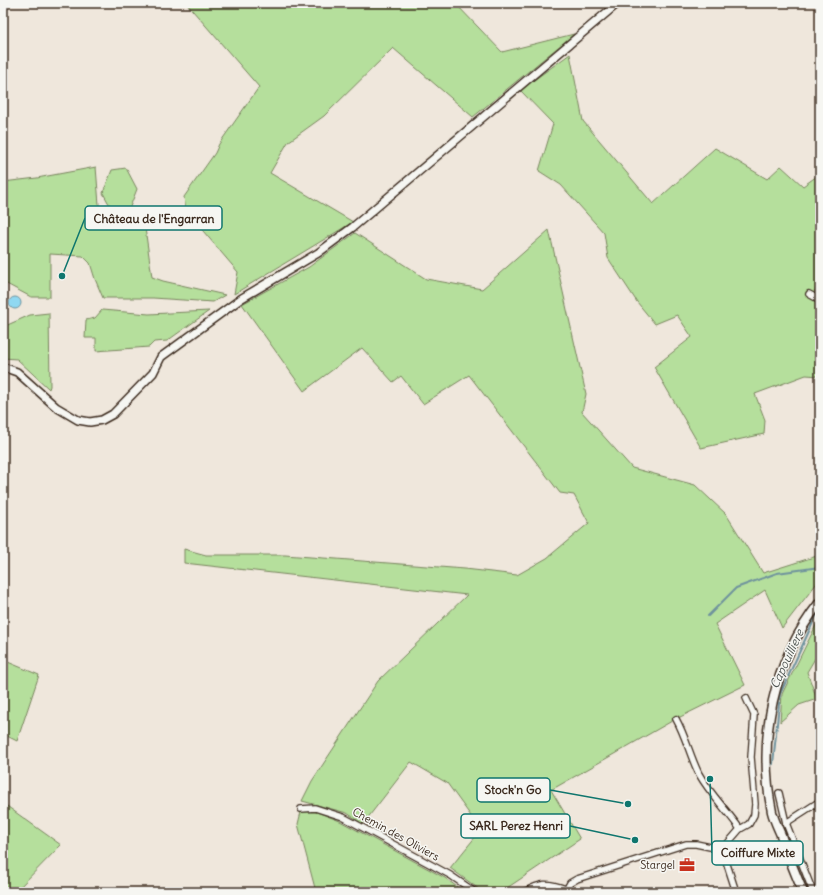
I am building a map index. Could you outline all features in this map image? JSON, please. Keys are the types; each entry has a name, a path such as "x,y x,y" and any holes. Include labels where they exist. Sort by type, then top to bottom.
{"main road":[{"path":"803,892 773,813 766,760 767,738 771,710 779,676 801,629 820,602"}],"street":[{"path":"3,367 17,372 56,406 78,420 90,422 102,420 113,414 153,373 161,357 242,298 305,261 353,227 618,3"},
{"path":"809,294 820,300"},
{"path":"524,892 542,884 552,884 565,891 570,882 577,878 686,844 696,844 720,849 727,844 740,829 753,820 755,810 751,758 754,715 746,698"},
{"path":"676,719 683,732 699,773 709,790 740,829"},
{"path":"779,793 786,823 813,892"},
{"path":"786,823 820,801"},
{"name":"Chemin des Oliviers","path":"301,809 315,808 343,817 450,875 475,892"},
{"path":"720,849 725,858 736,892"}],"green space":[{"path":"186,3 455,3 502,52 574,34 473,117 393,48 324,116 288,142 270,173 353,222 234,294 238,272 186,211 184,197 259,87"},
{"path":"570,54 583,121 653,204 715,148 767,179 781,166 803,186 820,174 820,285 814,291 820,295 820,376 806,375 755,394 765,420 764,434 701,448 654,367 692,337 677,315 655,324 637,302 608,258 604,233 561,185 539,171 553,124 520,90"},
{"path":"96,167 100,217 143,214 152,277 163,281 225,295 213,302 153,298 103,298 90,263 83,256 50,254 50,297 31,297 3,282 3,182 37,178"},
{"path":"126,168 137,189 128,212 114,213 103,193 112,170"},
{"path":"549,230 586,394 582,412 632,468 695,485 726,514 763,573 820,555 820,579 782,628 765,590 715,624 745,685 672,721 551,790 580,839 501,892 483,892 450,868 481,830 447,783 411,762 363,824 347,813 302,801 312,781 378,681 467,595 184,563 184,549 206,555 285,555 465,569 517,575 547,558 589,523 574,495 560,493 469,375 423,404 401,376 393,382 362,348 304,391 242,304 309,267 355,233 426,279 482,289"},
{"path":"102,310 149,314 209,311 167,341 154,342 149,347 96,351 96,338 85,338 86,320 95,318"},
{"path":"49,313 49,389 17,359 3,358 3,327 30,315"},
{"path":"820,617 820,650 807,672 817,699 799,705 780,722 782,694"},
{"path":"3,660 39,675 17,741 3,734"},
{"path":"4,804 61,845 15,892 3,892"},
{"path":"301,812 317,812 340,821 445,878 464,892 316,892 298,824"}],"water":[{"path":"17,297 20,298 20,308 13,309 10,308 9,301 10,298"}],"waterway":[{"name":"Capouilliere","path":"708,616 736,588 777,573 820,567"},
{"name":"Capouilliere","path":"773,764 780,694 816,616 820,612"}],"place":[{"name":"Château de l'Engarran","path":"62,276"},
{"name":"Coiffure Mixte","path":"710,779"},
{"name":"Stock'n Go","path":"628,804"},
{"name":"SARL Perez Henri","path":"635,840"},
{"name":"Stargel","path":"687,865"}]}
